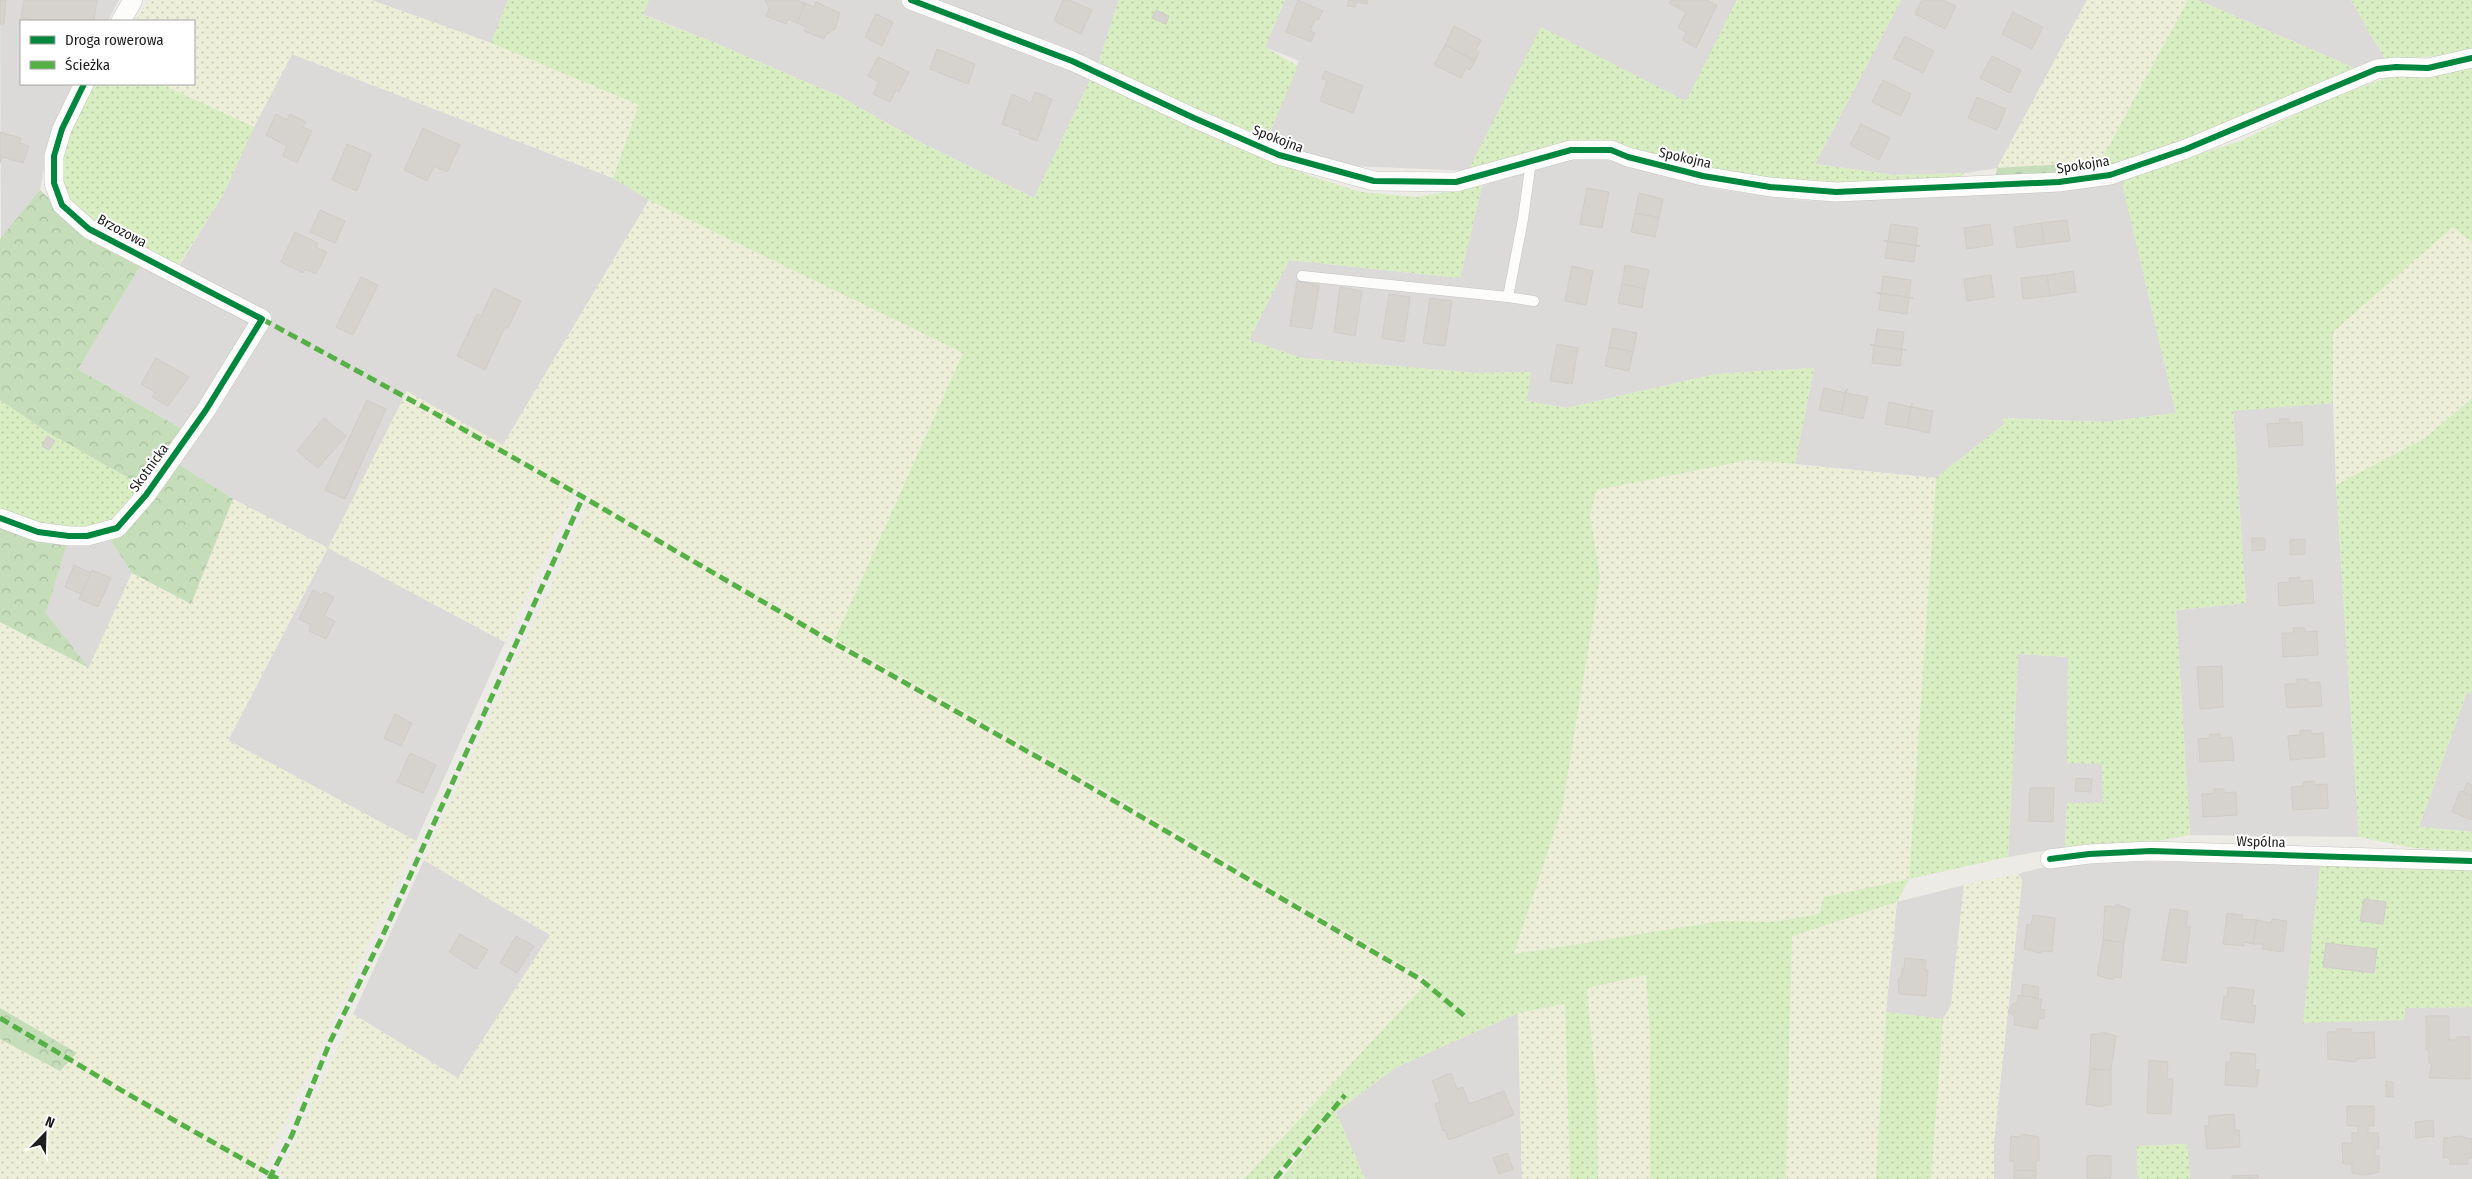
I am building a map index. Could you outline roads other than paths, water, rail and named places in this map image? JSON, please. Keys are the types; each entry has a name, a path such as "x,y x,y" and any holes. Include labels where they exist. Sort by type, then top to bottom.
{"street":[{"path":"122,20 133,0"},
{"name":"Spokojna","path":"910,0 1072,61 1279,155 1374,181 1456,182 1571,150 1611,150 1628,157 1703,176 1770,187 1836,192 2059,182 2110,175 2186,149 2377,69 2396,67 2428,68 2472,58"},
{"name":"Brzozowa","path":"84,85 62,129 54,156 54,183 62,205 89,229 262,319"},
{"name":"Skotnicka","path":"0,518 38,532 69,536 86,536 117,528 146,495 206,410 262,319"},
{"name":"Wspólna","path":"2050,859 2089,854 2152,852 2472,861"}],"lane":[{"path":"1508,296 1523,219 1531,161"},
{"path":"1302,276 1508,296 1534,301"}]}
